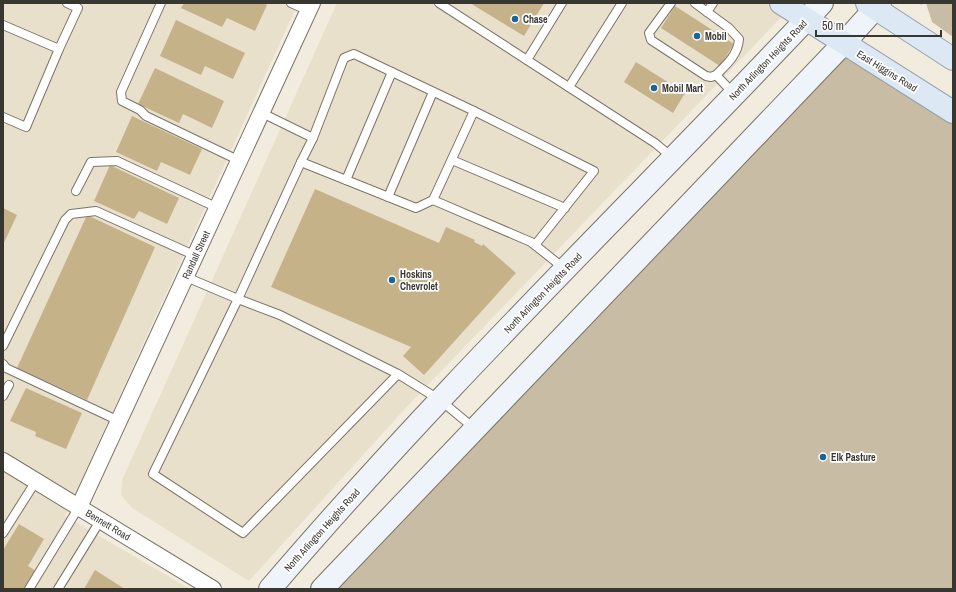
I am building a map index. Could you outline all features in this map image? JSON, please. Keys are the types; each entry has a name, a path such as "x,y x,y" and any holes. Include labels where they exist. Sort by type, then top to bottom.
{"main road":[{"name":"East Higgins Road","path":"781,3 953,112"},
{"name":"North Arlington Heights Road","path":"270,589 314,538 440,400 822,3"},
{"path":"322,589 844,43 874,5 953,59"}],"street":[{"name":"Randall Street","path":"79,507 310,7"},
{"name":"Bennett Road","path":"3,461 213,589"}],"lane":[{"path":"3,117 26,127 78,8 66,3"},
{"path":"161,3 122,92 122,101 140,110 146,116 240,161"},
{"path":"291,3 310,7"},
{"path":"439,3 655,143 673,158"},
{"path":"527,60 562,3"},
{"path":"569,87 622,3"},
{"path":"671,3 650,34 651,40 706,76 711,77 716,75 732,58 739,47 739,39 729,28 695,3"},
{"path":"707,12 713,3"},
{"path":"3,25 60,49"},
{"path":"398,374 243,533 153,474 238,299 313,138 344,58 354,54 594,171 535,245"},
{"path":"346,180 392,72"},
{"path":"716,75 734,94"},
{"path":"388,197 433,92"},
{"path":"301,162 416,208 433,200 474,112"},
{"path":"262,113 313,138"},
{"path":"452,160 565,208"},
{"path":"76,191 91,162 117,161 218,208"},
{"path":"433,200 531,242 566,270"},
{"path":"3,346 65,220 72,214 96,210 196,256"},
{"path":"186,277 280,315 398,374 440,400 475,429"},
{"path":"3,364 6,368 119,421"},
{"path":"3,396 9,386"},
{"path":"3,533 36,481"},
{"path":"29,589 79,507"},
{"path":"58,589 100,520"}],"shaded area":[{"path":"3,3 298,3 65,516 190,589 3,589"},
{"path":"337,3 795,3 402,412 249,581 132,508 121,495 122,480"},
{"path":"926,3 953,3 953,37 932,22"},
{"path":"844,43 953,112 953,589 328,589"}],"building":[{"path":"184,3 263,3 267,5 255,31 227,18 222,27 181,8"},
{"name":"Chase","path":"470,3 544,3 524,36"},
{"name":"Mobil","path":"675,6 734,44 720,66 661,28"},
{"path":"176,20 245,53 233,79 205,66 201,75 160,56"},
{"name":"Mobil Mart","path":"636,62 685,93 673,113 624,82"},
{"path":"155,68 224,101 212,128 183,114 179,123 138,104"},
{"path":"132,116 202,149 190,175 161,162 157,171 116,152"},
{"path":"110,165 179,198 167,224 139,211 134,219 94,201"},
{"name":"Hoskins Chevrolet","path":"315,189 439,243 446,227 475,240 474,242 482,246 483,244 516,273 424,375 403,356 411,347 271,287"},
{"path":"3,208 17,215 3,245"},
{"path":"87,215 155,247 87,400 17,368"},
{"path":"26,388 82,413 66,449 35,436 36,432 10,421"},
{"path":"19,524 44,539 28,566 36,571 25,589 3,589 3,550"},
{"path":"95,570 125,589 84,589"}],"place":[{"name":"Chase","path":"515,19"},
{"name":"Mobil","path":"697,36"},
{"name":"Mobil Mart","path":"654,88"},
{"name":"Hoskins Chevrolet","path":"392,280"},
{"name":"Elk Pasture","path":"823,457"}]}
